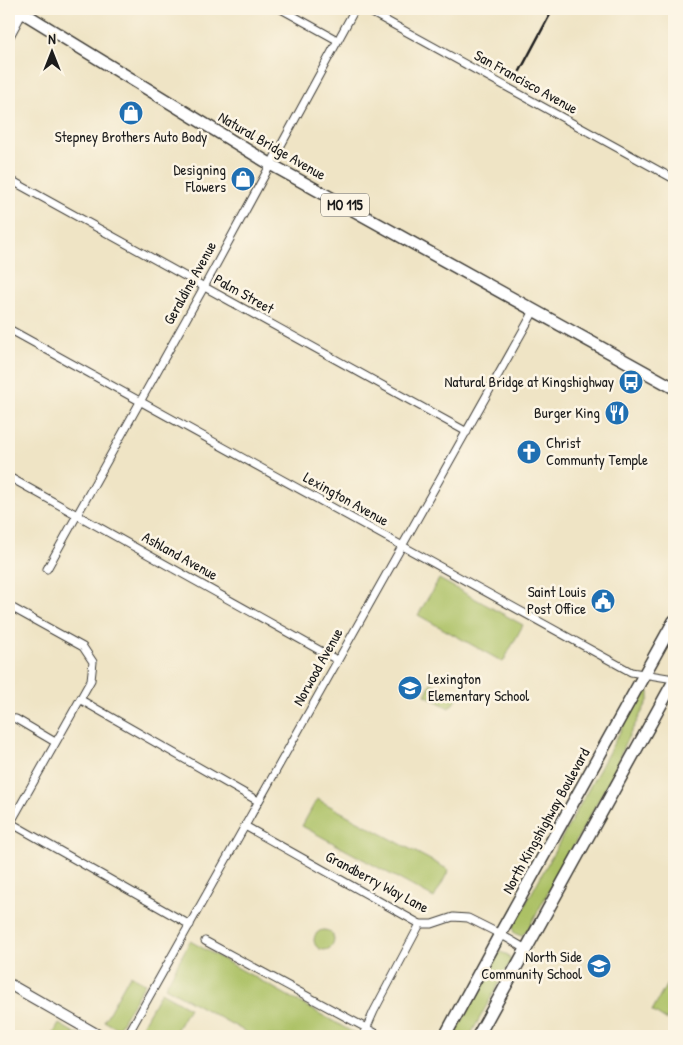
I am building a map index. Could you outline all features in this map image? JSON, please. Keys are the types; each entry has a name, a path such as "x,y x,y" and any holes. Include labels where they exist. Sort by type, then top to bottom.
{"main road":[{"name":"Natural Bridge Avenue","path":"21,10 270,164 674,388"},
{"name":"North Kingshighway Boulevard","path":"445,1036 674,621"},
{"path":"478,1036 674,680"}],"street":[{"path":"281,9 337,40"},
{"name":"Geraldine Avenue","path":"47,569 204,287 355,9"},
{"name":"San Francisco Avenue","path":"365,9 674,179"},
{"path":"9,35 21,10"},
{"name":"Palm Street","path":"9,179 467,432"},
{"name":"Norwood Avenue","path":"127,1036 534,311"},
{"name":"Lexington Avenue","path":"9,328 631,672 674,680"},
{"name":"Ashland Avenue","path":"9,477 338,660"},
{"path":"9,606 83,647 93,662 91,680 10,822 190,925"},
{"path":"80,700 258,801"},
{"path":"9,718 16,719 55,742"},
{"name":"Grandberry Way Lane","path":"246,826 420,924 432,924 453,917 468,918 526,949"},
{"path":"365,1033 374,1011 420,924"},
{"path":"205,941 365,1033 381,1036"},
{"path":"9,984 100,1036"}],"green space":[{"path":"439,579 523,625 503,662 418,615"},
{"path":"431,683 458,698 449,708 425,695"},
{"path":"645,689 649,692 649,699 624,745 615,770 527,931 521,936 514,933 513,927"},
{"path":"317,799 449,870 434,898 302,826"},
{"path":"324,930 331,933 334,940 331,947 324,950 317,947 314,940 317,933"},
{"path":"190,941 356,1034 354,1036 253,1036 165,987"},
{"path":"501,952 508,955 511,961 470,1036 454,1036 498,954"},
{"path":"674,971 674,1006 666,1020 652,1011"},
{"path":"130,975 145,983 118,1029 104,1021"},
{"path":"161,992 189,1008 173,1036 136,1036"},
{"path":"59,1024 80,1036 52,1036"}],"railway":[{"path":"520,71 553,9"}],"place":[{"name":"Stepney Brothers Auto Body","path":"131,113"},
{"name":"Designing Flowers","path":"243,179"},
{"name":"Natural Bridge at Kingshighway","path":"631,382"},
{"name":"Burger King","path":"617,413"},
{"name":"Christ Communty Temple","path":"529,452"},
{"name":"Saint Louis Post Office","path":"603,601"},
{"name":"Lexington Elementary School","path":"410,688"},
{"name":"North Side Community School","path":"599,966"}]}
